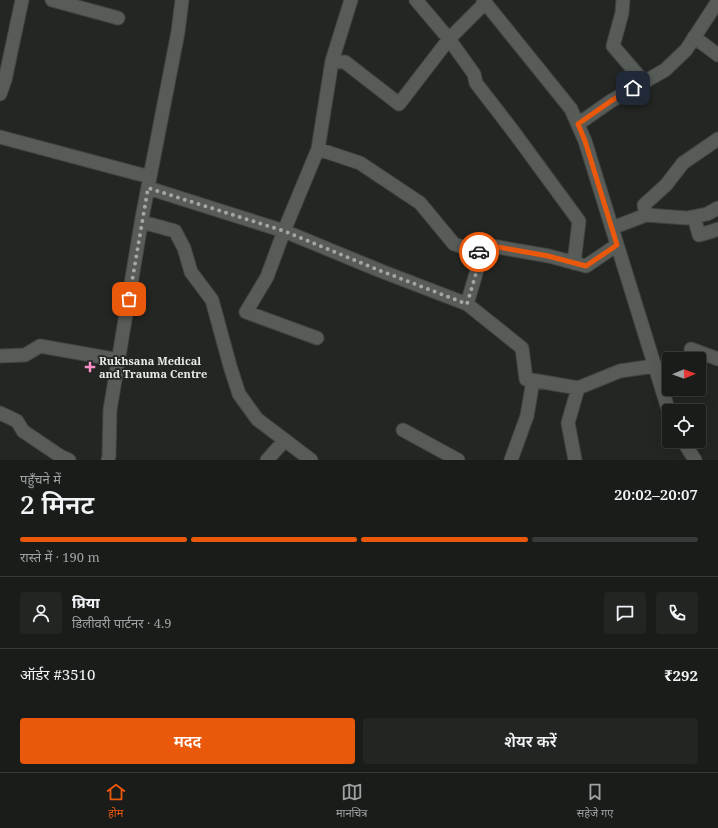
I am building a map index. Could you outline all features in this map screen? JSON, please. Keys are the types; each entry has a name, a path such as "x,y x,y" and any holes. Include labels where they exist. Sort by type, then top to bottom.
{"street":[{"path":"0,94 5,80 22,0"},
{"path":"52,0 118,18"},
{"path":"108,460 110,410 149,183 178,32 182,0"},
{"path":"317,338 246,312 267,277 284,231 318,149 332,61 351,0"},
{"path":"416,0 449,39 474,74 476,83 579,221 574,263"},
{"path":"623,0 622,13 613,46 644,82"},
{"path":"332,61 345,62 399,104 449,39 484,1 571,110 578,124 585,141 666,404"},
{"path":"578,124 611,101 665,70 686,50 718,1"},
{"path":"694,37 718,55"},
{"path":"0,137 149,183 284,231 381,271 467,304 522,348 526,379 578,388 620,372 654,366"},
{"path":"646,215 644,204 666,185 683,163 718,139"},
{"path":"318,149 360,163 420,203 454,244 466,248 492,246 548,256 586,266 617,245"},
{"path":"612,228 646,215 688,218 707,214 718,208"},
{"path":"694,217 699,235 713,232 718,229"},
{"path":"142,222 175,231 184,248 191,272 212,300 239,394 257,419 311,460"},
{"path":"467,304 477,270 480,247"},
{"path":"0,356 25,355 40,346 119,360"},
{"path":"691,349 718,359"},
{"path":"511,460 526,416 533,380"},
{"path":"575,460 568,423 578,388"},
{"path":"0,414 17,421 23,431 60,456 69,460"},
{"path":"403,430 458,460"},
{"path":"267,460 285,440"},
{"path":"687,448 695,460"}],"way so far":[{"path":"129,299 148,188 284,231 381,271 467,304 477,270 479,252"}],"place":[{"name":"Rukhsana Medical and Trauma Centre","path":"90,367"}],"route":[{"path":"479,252 480,247 492,246 548,256 586,266 617,245 585,141 578,124 633,88"}]}
